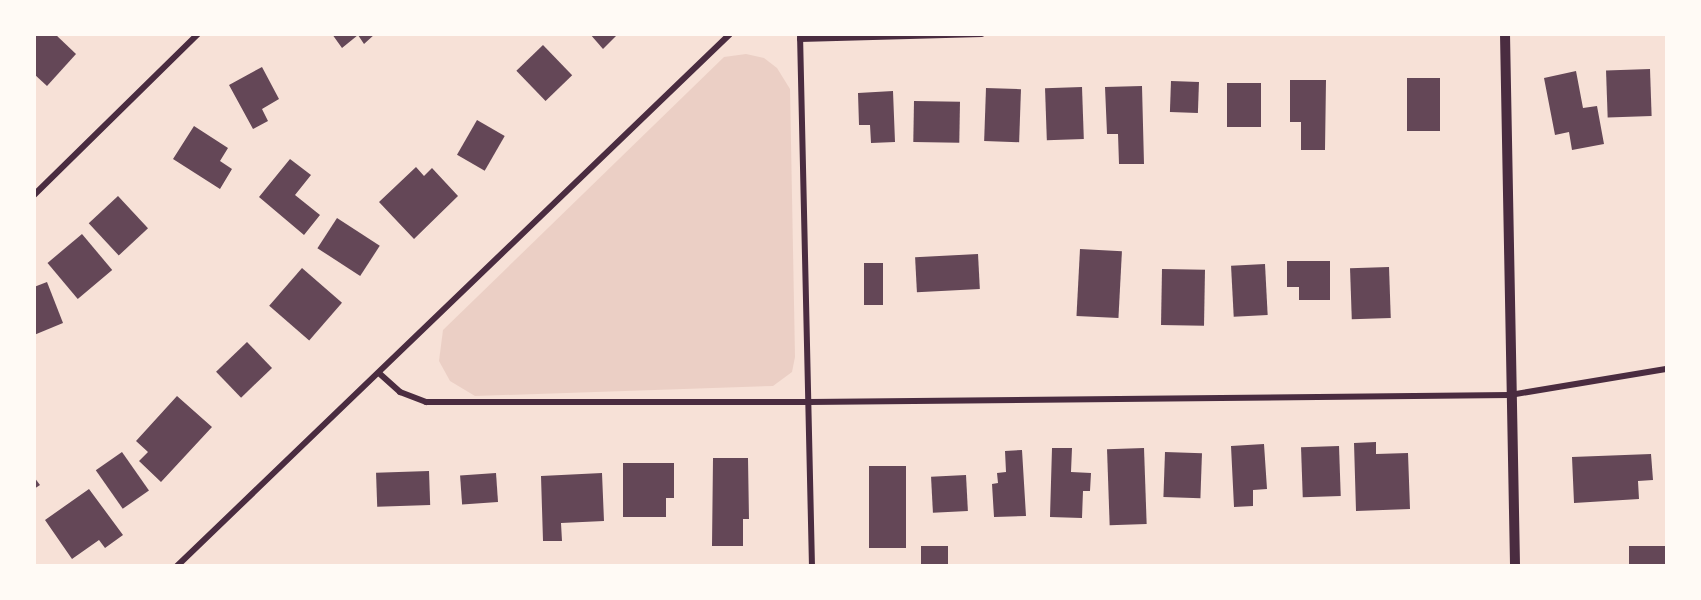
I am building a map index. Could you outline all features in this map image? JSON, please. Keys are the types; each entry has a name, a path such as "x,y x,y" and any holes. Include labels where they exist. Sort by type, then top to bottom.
{"street":[{"path":"34,195 198,34"},
{"path":"177,566 380,374 730,34"},
{"path":"812,566 800,37 982,34"},
{"path":"1505,34 1515,566"},
{"path":"380,374 400,392 426,402 809,402 1510,395 1666,369"}],"shaded area":[{"path":"746,54 764,58 777,68 790,89 795,357 792,372 773,386 475,396 450,381 439,361 443,330 724,57"}],"building":[{"path":"34,34 55,34 76,54 47,86 34,74"},
{"path":"332,34 375,34 364,44 358,35 342,48"},
{"path":"590,34 618,34 603,49"},
{"path":"543,45 572,75 546,101 516,71"},
{"path":"262,67 279,99 262,109 268,121 253,129 229,85"},
{"path":"1650,69 1652,116 1608,118 1606,71"},
{"path":"1576,71 1583,108 1597,106 1604,144 1572,150 1569,132 1555,135 1544,78"},
{"path":"1407,78 1440,78 1440,131 1407,131"},
{"path":"1290,80 1326,80 1325,150 1301,150 1301,122 1290,122"},
{"path":"1171,81 1199,82 1198,113 1170,112"},
{"path":"1227,83 1261,83 1261,127 1227,127"},
{"path":"1142,86 1144,164 1119,164 1118,134 1107,134 1105,87"},
{"path":"1082,87 1084,139 1047,140 1045,88"},
{"path":"986,88 1021,89 1019,142 984,141"},
{"path":"893,91 895,142 871,143 870,125 859,125 858,93"},
{"path":"914,101 960,102 959,143 913,142"},
{"path":"477,120 505,136 485,171 457,155"},
{"path":"194,126 228,148 220,161 232,169 220,189 173,159"},
{"path":"290,159 311,175 295,195 320,215 304,235 259,197"},
{"path":"416,167 424,176 432,168 458,196 414,239 379,202"},
{"path":"118,196 148,228 119,255 89,223"},
{"path":"337,218 380,246 360,276 317,248"},
{"path":"82,234 112,270 78,299 48,263"},
{"path":"1080,249 1122,251 1118,318 1076,316"},
{"path":"978,254 980,289 917,292 915,257"},
{"path":"1287,261 1330,261 1330,300 1299,300 1299,287 1287,287"},
{"path":"864,263 883,263 883,305 864,305"},
{"path":"1265,264 1268,315 1234,317 1231,266"},
{"path":"1389,267 1391,318 1352,319 1350,268"},
{"path":"302,268 342,303 309,341 269,306"},
{"path":"1162,269 1205,270 1204,326 1161,325"},
{"path":"47,282 63,323 34,335 34,287"},
{"path":"247,342 272,368 241,398 216,372"},
{"path":"177,396 212,427 161,482 139,461 148,452 136,441"},
{"path":"1376,442 1376,454 1408,453 1410,509 1356,511 1354,443"},
{"path":"1264,444 1267,489 1253,490 1253,506 1234,507 1231,446"},
{"path":"1339,446 1341,496 1303,497 1301,447"},
{"path":"1052,448 1072,448 1071,472 1091,473 1090,491 1083,491 1082,518 1050,517"},
{"path":"1144,448 1147,524 1110,525 1107,449"},
{"path":"1022,450 1026,516 994,517 992,484 998,483 997,473 1006,472 1005,451"},
{"path":"122,452 149,491 123,509 96,470"},
{"path":"1165,452 1202,453 1200,498 1163,497"},
{"path":"1651,454 1653,480 1638,481 1639,499 1574,503 1572,457"},
{"path":"713,458 748,458 749,519 743,519 743,546 712,546"},
{"path":"623,463 674,463 674,498 666,498 666,517 623,517"},
{"path":"869,466 906,466 906,548 869,548"},
{"path":"429,471 430,505 377,507 376,473"},
{"path":"496,473 498,502 462,504 460,476"},
{"path":"602,473 604,521 561,523 562,541 543,541 541,476"},
{"path":"966,475 968,511 933,513 931,477"},
{"path":"34,477 40,485 34,489"},
{"path":"89,489 123,535 105,548 99,540 72,559 45,520"},
{"path":"921,546 948,546 948,566 921,566"},
{"path":"1629,546 1666,546 1666,566 1629,566"}]}
